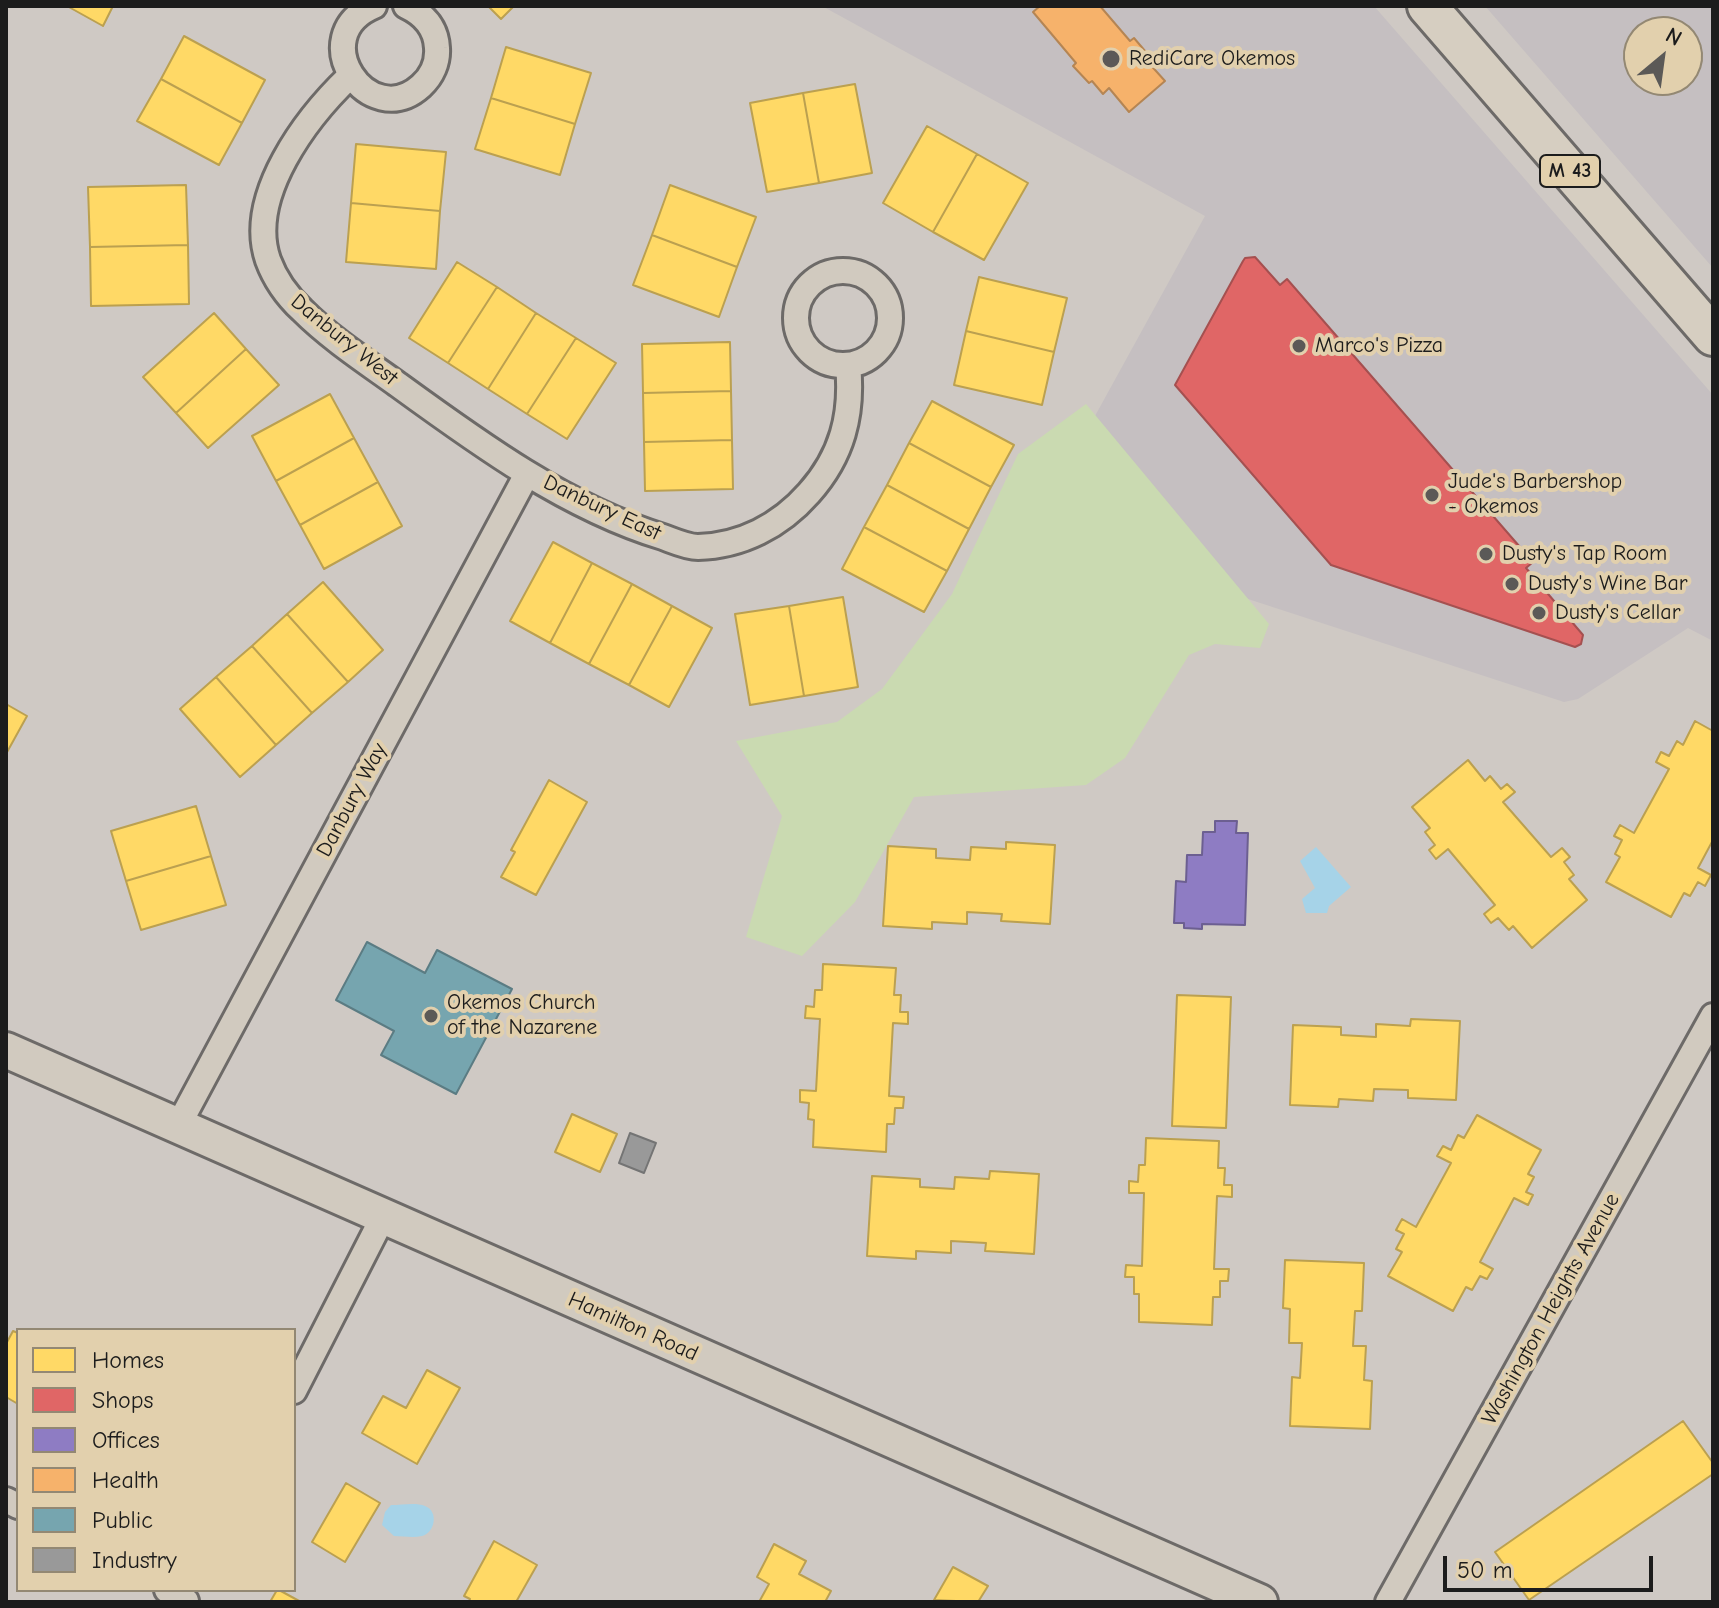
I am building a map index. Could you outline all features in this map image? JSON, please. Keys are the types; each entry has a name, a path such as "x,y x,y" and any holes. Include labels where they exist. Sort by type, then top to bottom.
{"main road":[{"name":"M 43","path":"1427,6 1713,336"}],"street":[{"path":"374,6 359,14 345,35 343,57 350,76 369,93 393,98 417,89 427,80 437,57 434,33 419,13 406,6"},
{"name":"Danbury West","path":"350,76 315,113 295,140 280,170 266,214 268,259 290,298 318,324 419,400 527,474"},
{"name":"Danbury East","path":"527,474 619,521 695,547 741,539 770,527 786,516 828,469 846,427 850,404 848,365"},
{"name":"Danbury Way","path":"178,1126 527,474"},
{"name":"Washington Heights Avenue","path":"1388,1602 1713,1016"},
{"name":"Hamilton Road","path":"6,1050 1260,1602"},
{"path":"296,1387 383,1217"}],"shaded area":[{"path":"822,6 1374,6 1713,395 1713,641 1688,628 1578,699 1564,702 1202,584 1035,525 1205,216"},
{"path":"1485,6 1713,6 1713,268"}],"green space":[{"path":"1086,404 1269,624 1260,648 1215,644 1189,655 1125,758 1086,785 914,797 855,902 802,956 746,937 782,816 736,741 837,722 882,689 952,594 1018,454"}],"water":[{"path":"1316,847 1351,887 1329,906 1327,913 1306,913 1302,899 1315,888 1300,861"},
{"path":"391,1505 425,1506 434,1517 430,1531 419,1537 394,1536 382,1525 385,1512"}],"building: Homes":[{"path":"67,6 113,6 103,26"},
{"path":"488,6 514,6 501,19"},
{"path":"184,36 265,80 242,123 161,79"},
{"path":"506,47 591,73 575,124 491,98"},
{"path":"161,79 242,123 219,165 137,121"},
{"path":"855,84 872,173 819,183 803,93"},
{"path":"803,93 819,183 767,192 750,103"},
{"path":"491,98 575,124 560,175 475,149"},
{"path":"927,126 977,154 933,232 883,203"},
{"path":"356,144 446,152 440,211 351,203"},
{"path":"977,154 1028,183 984,260 933,232"},
{"path":"186,185 188,245 90,247 88,187"},
{"path":"670,185 756,217 737,267 652,235"},
{"path":"351,203 440,211 436,269 346,262"},
{"path":"652,235 737,267 719,317 633,285"},
{"path":"188,245 189,304 91,306 90,247"},
{"path":"457,262 497,287 448,363 409,338"},
{"path":"979,277 1067,298 1054,352 966,331"},
{"path":"497,287 536,313 488,389 448,363"},
{"path":"214,313 246,349 176,413 143,377"},
{"path":"536,313 576,338 527,414 488,389"},
{"path":"966,331 1054,352 1042,405 954,385"},
{"path":"576,338 616,363 567,439 527,414"},
{"path":"730,342 731,391 643,393 642,344"},
{"path":"246,349 279,385 208,448 176,413"},
{"path":"731,391 732,440 644,442 643,393"},
{"path":"330,394 354,438 276,481 252,436"},
{"path":"932,401 1014,445 991,487 909,443"},
{"path":"354,438 378,482 300,525 276,481"},
{"path":"732,440 733,489 645,491 644,442"},
{"path":"909,443 991,487 969,529 887,485"},
{"path":"378,482 402,526 324,569 300,525"},
{"path":"887,485 969,529 947,571 864,527"},
{"path":"864,527 947,571 924,612 842,569"},
{"path":"553,542 592,563 550,643 510,621"},
{"path":"592,563 632,584 589,664 550,643"},
{"path":"323,582 383,650 348,682 287,614"},
{"path":"632,584 672,606 629,685 589,664"},
{"path":"843,597 858,687 804,696 789,606"},
{"path":"672,606 712,628 669,707 629,685"},
{"path":"789,606 804,696 750,705 735,614"},
{"path":"287,614 348,682 312,713 252,646"},
{"path":"252,646 312,713 276,745 216,677"},
{"path":"216,677 276,745 240,777 180,709"},
{"path":"6,704 27,716 6,754"},
{"path":"1695,721 1713,731 1713,840 1698,868 1711,875 1705,886 1698,882 1690,896 1684,893 1671,917 1606,882 1620,857 1615,854 1622,840 1614,836 1620,825 1634,833 1669,769 1656,762 1661,752 1669,756 1677,741 1683,745"},
{"path":"1468,760 1485,781 1490,776 1501,789 1507,784 1515,792 1503,802 1551,857 1562,848 1570,857 1564,862 1574,875 1569,879 1587,900 1532,948 1513,926 1509,930 1498,918 1491,923 1484,914 1495,905 1448,849 1436,859 1429,850 1435,845 1425,832 1430,828 1412,807"},
{"path":"549,780 587,802 536,895 501,877 515,852 511,850"},
{"path":"196,806 211,856 126,881 111,831"},
{"path":"1006,842 1055,845 1050,924 1001,921 1002,914 967,912 967,924 932,922 932,929 883,926 888,846 936,849 936,858 970,860 971,847 1006,849"},
{"path":"211,856 226,905 141,930 126,881"},
{"path":"823,964 896,968 894,995 901,995 900,1012 908,1012 908,1024 893,1023 889,1096 904,1097 903,1108 895,1108 894,1124 887,1124 886,1152 813,1147 814,1120 808,1119 809,1103 800,1102 800,1090 816,1091 820,1019 805,1018 806,1006 814,1007 815,990 822,990"},
{"path":"1177,995 1231,997 1226,1128 1172,1126"},
{"path":"1411,1019 1460,1021 1456,1100 1408,1098 1408,1090 1374,1089 1373,1101 1339,1099 1338,1107 1290,1105 1293,1025 1341,1027 1341,1035 1376,1037 1376,1024 1410,1026"},
{"path":"572,1114 617,1134 600,1172 555,1152"},
{"path":"1477,1115 1541,1150 1528,1174 1534,1177 1526,1192 1533,1195 1528,1205 1514,1198 1480,1262 1493,1269 1487,1279 1480,1276 1472,1290 1466,1287 1453,1311 1388,1276 1402,1252 1396,1249 1404,1234 1396,1230 1402,1219 1416,1227 1451,1163 1437,1156 1443,1146 1451,1150 1458,1135 1464,1138"},
{"path":"1146,1138 1219,1141 1218,1168 1225,1168 1224,1185 1232,1185 1232,1197 1217,1196 1214,1269 1229,1269 1228,1281 1220,1281 1220,1297 1213,1297 1212,1325 1139,1322 1139,1294 1134,1294 1134,1277 1125,1277 1126,1265 1142,1266 1144,1193 1129,1193 1129,1181 1138,1182 1139,1165 1145,1165"},
{"path":"990,1171 1039,1174 1034,1254 985,1251 986,1243 951,1241 951,1253 916,1251 916,1259 867,1256 872,1176 920,1179 920,1187 954,1189 955,1177 989,1179"},
{"path":"1285,1260 1364,1263 1362,1311 1355,1311 1353,1346 1366,1346 1364,1380 1372,1381 1370,1429 1290,1426 1292,1377 1300,1378 1302,1343 1289,1343 1290,1309 1283,1308"},
{"path":"13,1331 16,1332 16,1403 6,1397 6,1344"},
{"path":"427,1370 460,1388 417,1464 362,1433 383,1396 406,1408"},
{"path":"1683,1421 1713,1463 1713,1474 1529,1600 1495,1552"},
{"path":"346,1483 380,1503 345,1562 312,1542"},
{"path":"494,1541 537,1565 516,1602 469,1602 470,1599 464,1596"},
{"path":"774,1544 806,1561 799,1574 831,1591 825,1602 759,1602 769,1584 757,1577"},
{"path":"953,1567 988,1586 978,1602 934,1600"},
{"path":"276,1592 283,1592 301,1602 270,1602"}],"building: Shops":[{"path":"1255,257 1280,285 1287,279 1533,562 1526,568 1583,635 1581,644 1575,647 1331,565 1175,385 1243,261"}],"building: Offices":[{"path":"1215,821 1237,821 1236,833 1248,833 1245,925 1202,924 1202,929 1184,928 1184,923 1174,923 1176,881 1186,882 1187,855 1202,855 1203,832 1215,832"}],"building: Health":[{"name":"RediCare Okemos","path":"1040,6 1100,6 1130,41 1134,38 1151,58 1147,61 1165,81 1129,112 1109,88 1103,94 1073,66 1076,63 1033,12"}],"building: Public":[{"name":"Okemos Church of the Nazarene","path":"367,942 425,973 437,950 512,989 456,1094 381,1055 394,1031 336,1000"}],"building: Industry":[{"path":"630,1133 656,1143 644,1173 619,1163"}],"place":[{"name":"RediCare Okemos","path":"1111,59"},
{"name":"Marco's Pizza","path":"1299,346"},
{"name":"Jude's Barbershop - Okemos","path":"1432,495"},
{"name":"Dusty's Tap Room","path":"1486,554"},
{"name":"Dusty's Wine Bar","path":"1512,584"},
{"name":"Dusty's Cellar","path":"1539,613"},
{"name":"Okemos Church of the Nazarene","path":"431,1016"}]}
